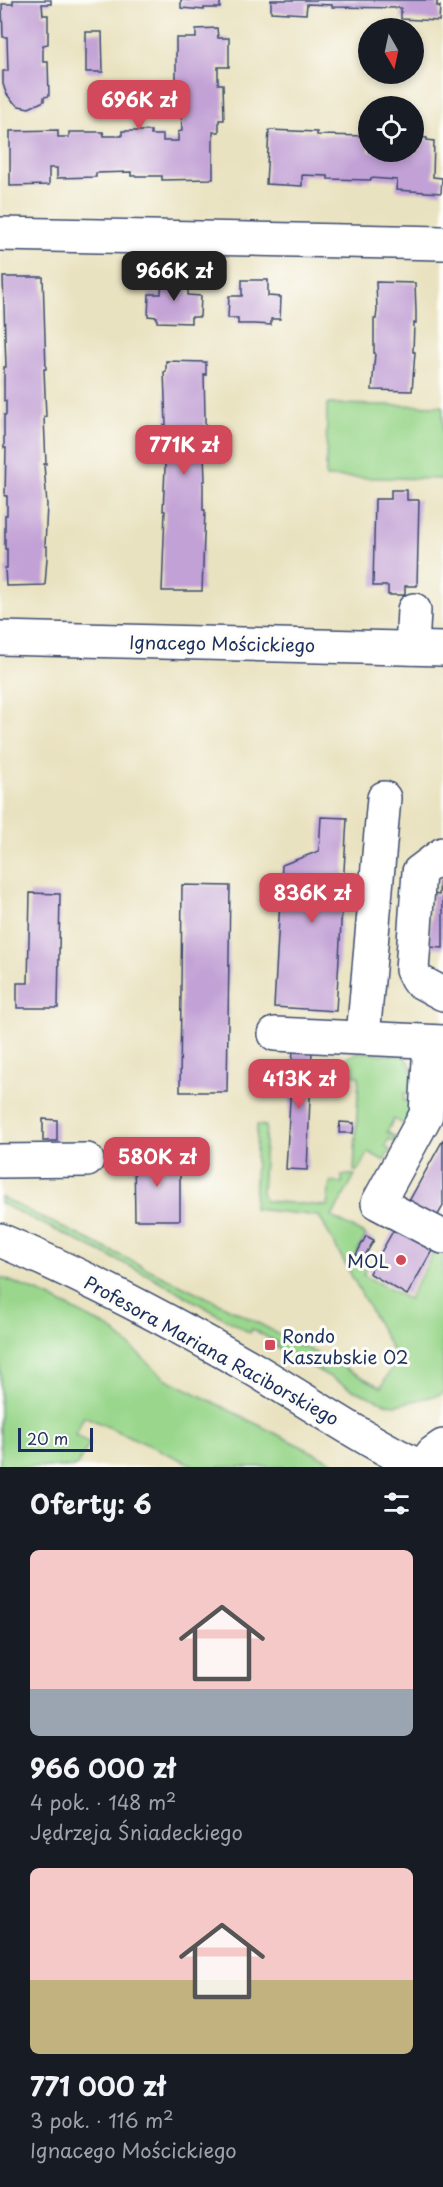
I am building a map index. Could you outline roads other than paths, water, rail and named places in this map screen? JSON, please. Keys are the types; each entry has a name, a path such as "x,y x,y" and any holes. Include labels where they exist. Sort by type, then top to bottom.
{"street":[{"path":"0,234 443,243"},
{"path":"414,610 427,648"},
{"name":"Ignacego Mościckiego","path":"0,638 427,648"},
{"path":"363,1037 384,798"},
{"path":"443,854 419,872 412,970 417,980 443,994"},
{"path":"275,1034 437,1042 435,1119 378,1203 443,1237"},
{"path":"0,1161 87,1160"},
{"name":"Profesora Mariana Raciborskiego","path":"0,1240 61,1268 178,1328 421,1467"},
{"path":"421,1467 433,1452 443,1446"}],"place":[{"name":"MOL","path":"401,1260"},
{"name":"Rondo Kaszubskie 02","path":"270,1345"}]}
